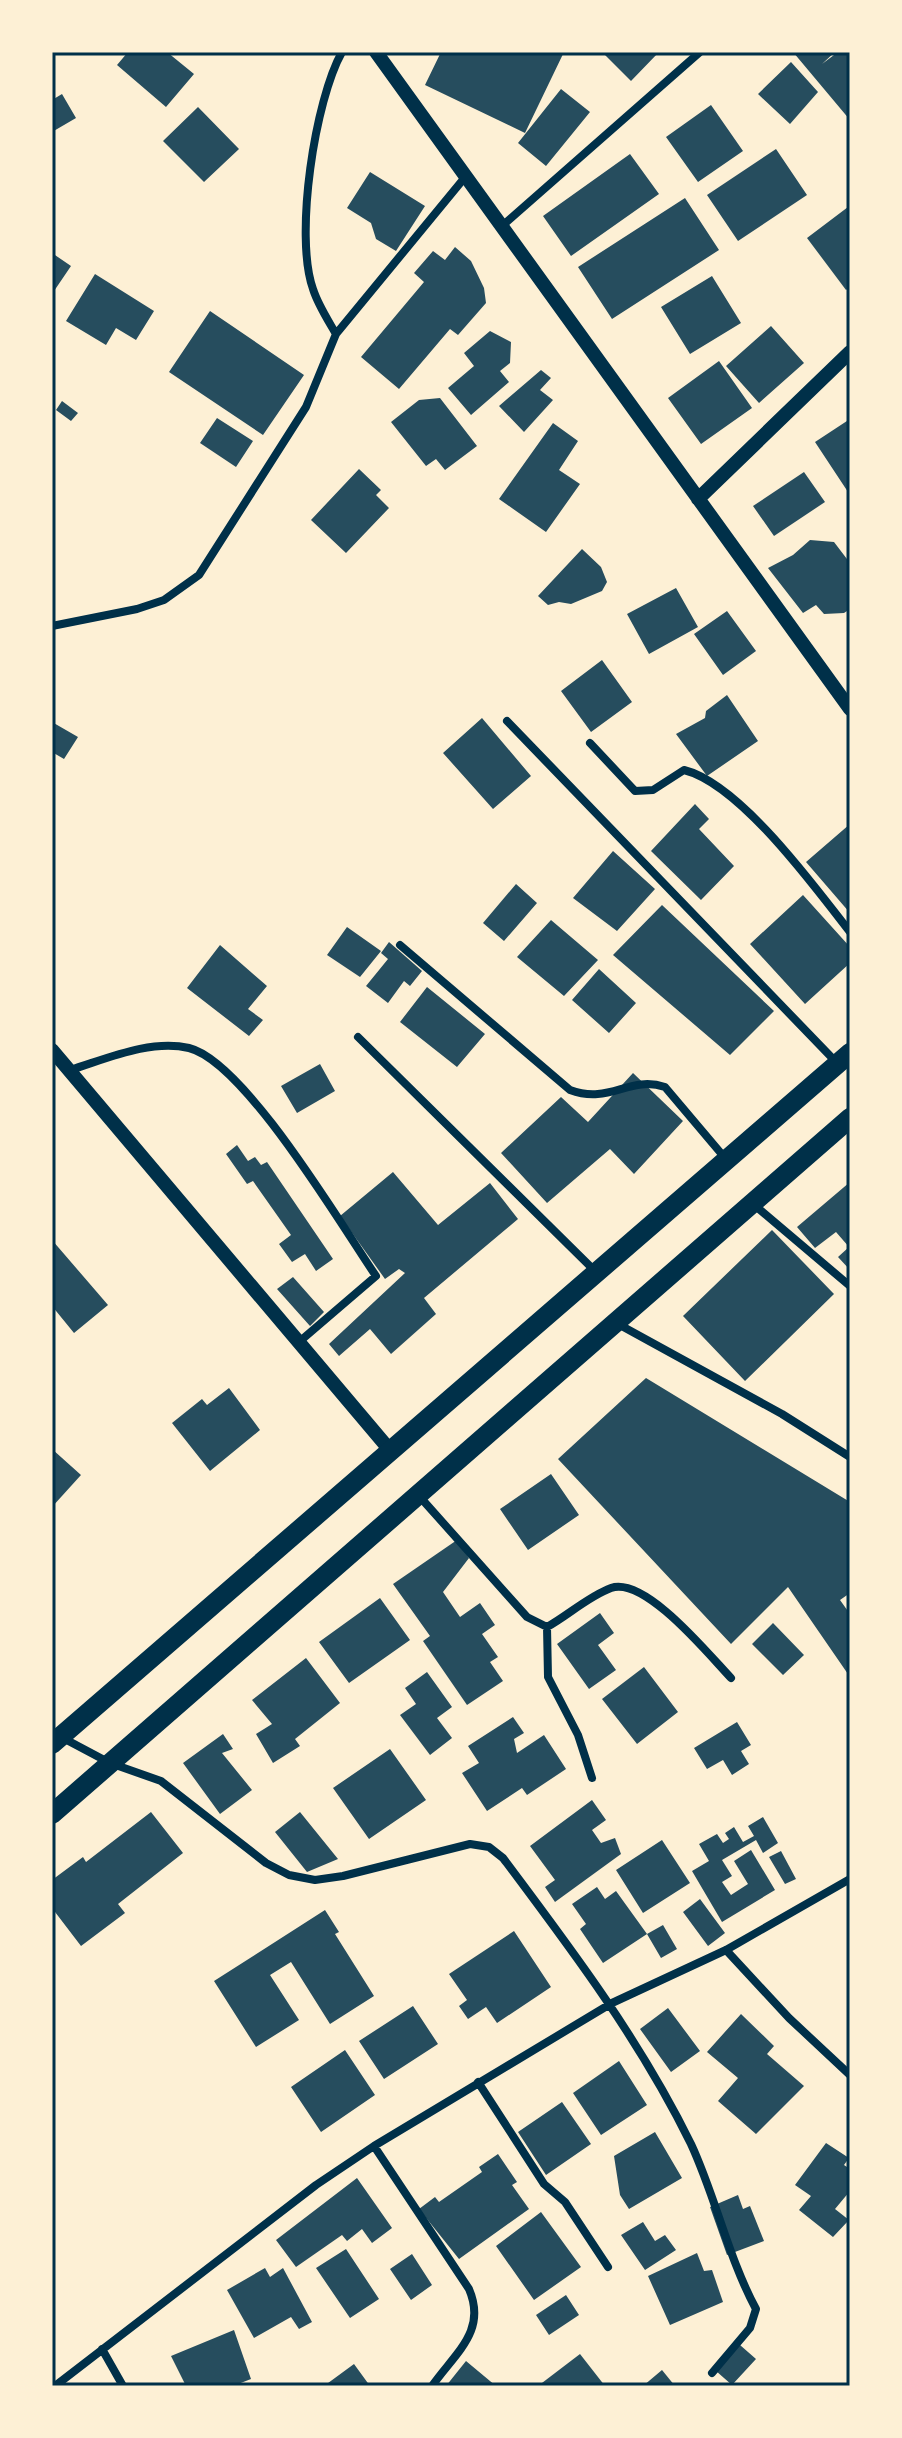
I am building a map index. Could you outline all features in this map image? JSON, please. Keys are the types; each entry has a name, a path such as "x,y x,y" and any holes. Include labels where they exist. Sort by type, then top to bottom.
{"highway":[{"path":"56,1740 844,1058"},
{"path":"52,1814 416,1493 850,1118"}],"street":[{"path":"336,334 313,289 303,223 325,94 331,71 342,52"},
{"path":"376,52 850,709"},
{"path":"502,226 700,52"},
{"path":"52,626 137,609 164,600 199,575 306,407 336,334 466,176"},
{"path":"698,499 850,352"},
{"path":"507,721 844,1058"},
{"path":"590,743 635,791 653,790 684,770 700,774 716,785 799,867 850,932"},
{"path":"400,945 570,1090 597,1097 640,1084 665,1087 725,1158"},
{"path":"358,1037 595,1271"},
{"path":"70,1070 142,1048 188,1048 213,1060 249,1093 376,1276 299,1342"},
{"path":"52,1050 389,1449"},
{"path":"752,1203 850,1286"},
{"path":"614,1322 782,1414 850,1457"},
{"path":"416,1493 527,1617 547,1627"},
{"path":"547,1627 611,1588 629,1587 668,1613 731,1678"},
{"path":"547,1627 548,1677 578,1735 592,1778"},
{"path":"56,1740 161,1781 266,1863 289,1875 315,1880 329,1878 470,1844 489,1847 503,1858 612,2003 692,2146 744,2287 756,2309 750,2328 712,2373"},
{"path":"62,2384 102,2349 316,2185 374,2146 612,2003 726,1950 850,1879"},
{"path":"726,1950 789,2018 850,2075"},
{"path":"478,2082 544,2184 565,2202 608,2267"},
{"path":"374,2146 469,2289 478,2310 473,2329 432,2386"},
{"path":"102,2349 123,2386"}],"building":[{"path":"128,52 167,52 194,74 166,107 117,65"},
{"path":"441,52 564,52 525,133 425,85"},
{"path":"602,52 659,52 631,81"},
{"path":"793,52 835,52 822,64 838,52 850,52 850,120"},
{"path":"791,62 818,92 790,124 758,94"},
{"path":"561,89 590,112 546,166 518,143"},
{"path":"62,94 76,118 52,132 52,100"},
{"path":"711,105 743,151 698,182 666,137"},
{"path":"198,107 239,149 204,182 163,141"},
{"path":"776,149 807,195 738,241 707,195"},
{"path":"630,154 659,194 571,256 543,216"},
{"path":"370,172 425,206 396,251 376,239 371,223 347,208"},
{"path":"685,198 719,250 612,319 578,267"},
{"path":"848,207 850,287 846,290 807,238"},
{"path":"455,247 471,261 484,288 486,303 458,335 450,329 399,389 361,357 424,282 414,273 433,251 445,260"},
{"path":"52,253 71,266 52,294"},
{"path":"95,274 154,311 136,340 116,328 106,345 66,321"},
{"path":"712,276 741,323 690,354 661,307"},
{"path":"210,311 304,375 263,435 169,372"},
{"path":"771,326 804,363 759,403 726,366"},
{"path":"490,331 511,342 510,363 500,371 509,382 471,415 448,388 474,366 464,353"},
{"path":"719,361 752,408 701,444 668,398"},
{"path":"541,370 551,378 540,390 553,400 524,432 499,406"},
{"path":"440,398 477,446 445,470 436,459 426,466 391,422 419,400"},
{"path":"62,401 78,413 71,421 56,410"},
{"path":"217,418 253,441 236,467 200,443"},
{"path":"850,419 850,490 848,492 815,442"},
{"path":"553,423 578,441 559,470 580,484 546,532 499,499"},
{"path":"359,469 381,490 376,495 389,508 346,553 311,520"},
{"path":"804,472 825,502 774,536 753,506"},
{"path":"810,540 834,542 850,563 850,609 844,613 824,614 816,605 803,613 768,568 793,555"},
{"path":"582,549 601,567 607,582 602,591 571,604 559,602 548,605 538,596"},
{"path":"676,588 698,627 649,654 627,614"},
{"path":"727,611 756,651 723,675 694,634"},
{"path":"602,660 632,702 591,732 561,691"},
{"path":"727,695 758,741 707,776 676,734 705,718 706,711"},
{"path":"482,718 531,776 493,809 443,753"},
{"path":"52,722 78,737 64,759 52,752"},
{"path":"695,804 709,819 699,829 734,866 701,900 651,851"},
{"path":"850,824 850,913 806,862"},
{"path":"613,851 655,889 617,931 573,898"},
{"path":"516,884 537,903 504,941 483,923"},
{"path":"803,895 850,947 850,963 805,1004 750,944"},
{"path":"662,905 774,1011 730,1055 613,955"},
{"path":"551,920 598,960 564,996 517,957"},
{"path":"347,927 381,951 360,977 327,955"},
{"path":"389,942 422,971 410,986 404,981 388,1003 366,986 388,959 381,953"},
{"path":"220,945 267,986 248,1009 263,1020 249,1036 187,988"},
{"path":"599,969 636,1003 609,1033 572,1000"},
{"path":"427,987 485,1034 457,1067 400,1022"},
{"path":"320,1064 335,1091 297,1113 281,1086"},
{"path":"633,1073 683,1121 634,1174 610,1149 547,1203 501,1153 561,1097 588,1122"},
{"path":"237,1145 248,1161 255,1157 261,1165 267,1162 333,1259 316,1271 305,1254 292,1262 279,1244 291,1235 253,1181 247,1184 226,1154"},
{"path":"393,1172 438,1225 490,1183 518,1219 424,1298 436,1314 391,1354 370,1329 339,1356 329,1344 405,1273 399,1269 385,1279 340,1216"},
{"path":"850,1182 850,1270 838,1257 849,1247 836,1232 815,1248 797,1227"},
{"path":"772,1230 834,1294 745,1381 683,1316"},
{"path":"52,1240 108,1305 74,1333 52,1306"},
{"path":"293,1277 324,1312 310,1326 277,1289"},
{"path":"646,1378 850,1502 850,1593 840,1600 850,1614 850,1677 788,1587 731,1644 558,1459"},
{"path":"229,1388 260,1430 210,1471 172,1423 202,1399 207,1405"},
{"path":"52,1449 81,1475 52,1507"},
{"path":"551,1474 579,1515 528,1550 500,1509"},
{"path":"457,1540 469,1558 443,1592 460,1617 480,1603 495,1625 482,1634 498,1657 490,1662 503,1681 467,1705 423,1641 430,1636 393,1584"},
{"path":"380,1598 410,1640 349,1683 319,1642"},
{"path":"600,1613 614,1633 598,1645 616,1670 589,1689 557,1644"},
{"path":"773,1623 804,1655 783,1675 752,1644"},
{"path":"306,1658 340,1703 295,1739 300,1746 273,1763 256,1734 272,1724 252,1700"},
{"path":"644,1667 678,1712 637,1744 602,1699"},
{"path":"427,1672 452,1707 437,1718 452,1738 430,1755 400,1715 416,1704 405,1688"},
{"path":"513,1717 524,1733 514,1739 517,1753 544,1735 566,1769 527,1795 522,1788 487,1811 462,1773 479,1763 468,1746"},
{"path":"737,1722 751,1745 741,1751 749,1764 732,1775 723,1760 707,1769 694,1748"},
{"path":"223,1734 233,1749 222,1753 252,1790 220,1814 183,1763"},
{"path":"390,1749 426,1800 369,1839 333,1788"},
{"path":"592,1800 606,1820 592,1830 601,1843 615,1838 621,1854 555,1902 545,1887 555,1880 530,1846"},
{"path":"151,1812 183,1853 118,1904 125,1913 81,1946 52,1908 52,1880 83,1857 86,1862"},
{"path":"300,1812 338,1859 307,1872 275,1832"},
{"path":"763,1817 778,1843 763,1853 756,1840 722,1860 732,1876 722,1882 731,1895 748,1884 734,1861 751,1850 775,1890 722,1922 692,1871 709,1861 699,1844 717,1834 723,1843 729,1839 725,1833 734,1827 743,1842 754,1836 748,1826"},
{"path":"662,1840 690,1883 643,1913 616,1870"},
{"path":"781,1851 796,1879 785,1884 769,1857"},
{"path":"597,1887 605,1899 616,1891 647,1934 603,1963 580,1929 586,1924 572,1904"},
{"path":"700,1899 725,1933 708,1946 683,1912"},
{"path":"325,1910 339,1932 335,1934 374,1996 330,2024 291,1962 270,1975 299,2020 256,2047 214,1981"},
{"path":"663,1925 677,1949 661,1958 647,1934"},
{"path":"514,1931 551,1987 497,2023 486,2007 468,2019 459,2006 467,2000 449,1974"},
{"path":"413,2006 438,2044 384,2079 359,2041"},
{"path":"668,2008 700,2051 671,2072 640,2029"},
{"path":"741,2014 774,2046 767,2054 804,2086 756,2134 718,2101 738,2078 707,2052"},
{"path":"345,2050 375,2095 321,2132 291,2087"},
{"path":"619,2061 647,2105 601,2135 573,2093"},
{"path":"562,2102 591,2144 546,2175 518,2132"},
{"path":"655,2132 682,2178 629,2209 620,2195 614,2156"},
{"path":"826,2143 849,2158 844,2165 850,2169 850,2191 835,2209 849,2220 833,2237 799,2210 811,2196 795,2185"},
{"path":"498,2154 517,2182 512,2185 529,2209 459,2259 419,2209 435,2197 439,2202 482,2172 479,2167"},
{"path":"357,2178 392,2228 372,2243 362,2229 347,2241 342,2235 296,2267 276,2240"},
{"path":"738,2195 743,2209 750,2206 764,2241 727,2255 710,2207"},
{"path":"541,2212 581,2267 534,2300 496,2246"},
{"path":"643,2222 655,2241 665,2235 676,2250 645,2270 621,2235"},
{"path":"346,2249 379,2299 350,2318 316,2268"},
{"path":"697,2253 704,2271 712,2270 723,2302 670,2325 648,2276"},
{"path":"412,2254 432,2285 411,2300 390,2269"},
{"path":"265,2268 270,2277 283,2268 312,2322 299,2329 291,2317 254,2338 227,2290"},
{"path":"566,2295 579,2315 549,2335 536,2315"},
{"path":"234,2330 251,2379 233,2386 186,2386 171,2356"},
{"path":"740,2345 756,2359 732,2385 716,2371"},
{"path":"580,2354 605,2386 538,2386"},
{"path":"466,2361 496,2386 446,2386"},
{"path":"354,2364 370,2386 324,2386"},
{"path":"662,2370 675,2386 643,2386"}]}
